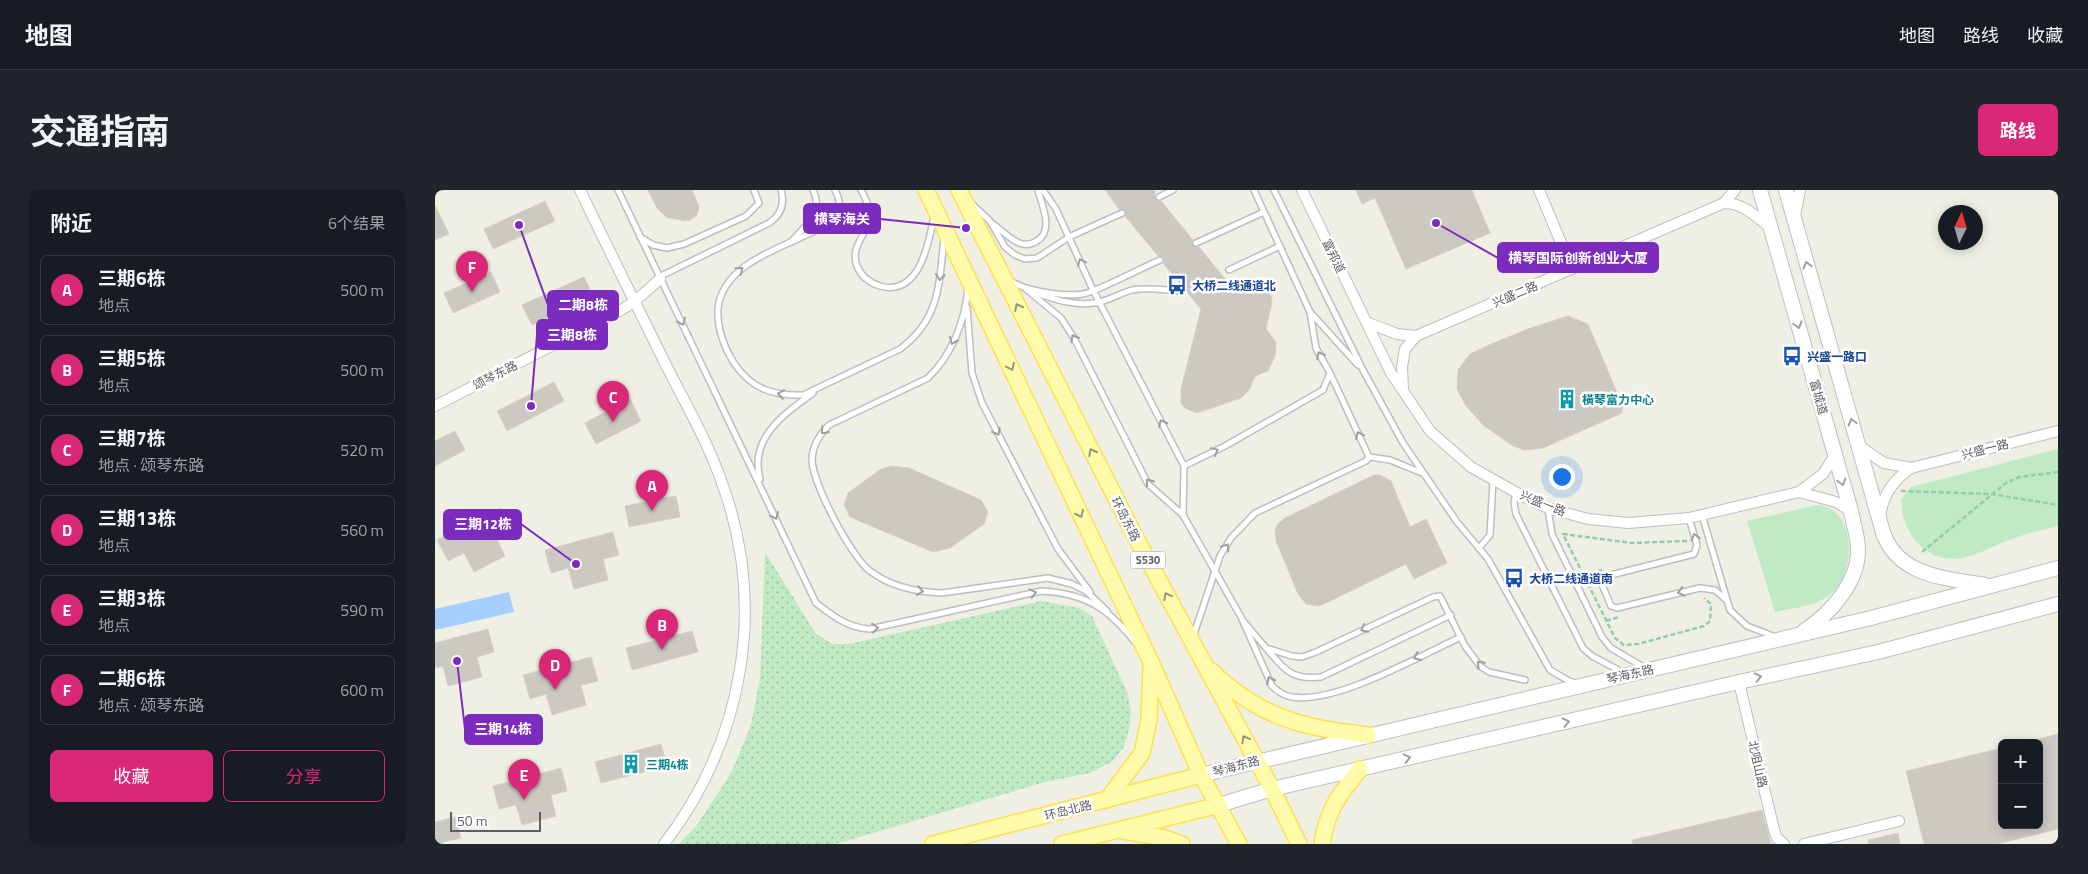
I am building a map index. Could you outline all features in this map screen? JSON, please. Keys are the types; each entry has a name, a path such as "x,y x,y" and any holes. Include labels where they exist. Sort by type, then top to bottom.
{"main road":[{"name":"富城道","path":"1760,190 1851,511 1859,548 1858,561 1853,575 1837,602 1813,625 1799,634"},
{"name":"富城道","path":"1786,190 1884,536 1893,551 1906,564 1922,573 1990,586"},
{"name":"环岛东路","path":"961,192 1191,642 1257,760 1299,844"},
{"path":"930,198 1151,662 1201,775 1239,844"},
{"name":"琴海东路","path":"1201,775 1257,760 1871,618 2058,568"},
{"path":"1062,844 1219,805 1272,789 1886,650 2058,604"},
{"path":"1191,642 1217,678 1244,698 1278,717 1327,731 1368,735"},
{"path":"1107,800 1142,753 1149,720 1151,662"},
{"path":"1322,844 1325,822 1335,799 1360,769"},
{"name":"环岛北路","path":"933,844 1201,775"},
{"path":"1116,830 1165,838 1182,844"}],"street":[{"path":"580,190 722,481 737,531 744,583 745,635 743,661 732,712 715,761 703,784 664,844"},
{"name":"富邦道","path":"1302,190 1366,322"},
{"path":"1539,190 1572,269"},
{"path":"1725,203 1735,190"},
{"path":"1794,219 1800,190"},
{"path":"1725,203 1733,203 1745,208 1771,228"},
{"name":"兴盛二路","path":"1416,336 1725,203"},
{"name":"颂琴东路","path":"435,406 634,302 660,278"},
{"path":"1366,322 1397,334 1416,336"},
{"name":"兴盛一路","path":"1366,322 1391,373 1430,431 1471,467 1548,508 1588,519 1628,523 1689,518 1799,492"},
{"path":"1403,391 1402,378 1405,349 1416,336"},
{"name":"兴盛一路","path":"1859,446 1884,463 1911,468 2058,431"},
{"path":"1799,492 1823,474 1835,455"},
{"name":"兴盛一路","path":"1880,520 1881,510 1888,490 1895,481 1911,468"},
{"path":"1799,492 1836,502 1851,511"},
{"name":"北咀山路","path":"1739,682 1774,830 1777,838 1784,844"},
{"path":"1804,844 1899,821"}],"lane":[{"path":"618,190 816,603 844,624 858,628 887,627 1041,591 1064,592 1084,598 1117,622"},
{"path":"640,237 653,245 667,248 685,244 746,216 759,203 754,190"},
{"path":"660,278 769,223 780,212 783,204 781,190"},
{"path":"789,244 816,211 817,199 813,190"},
{"path":"835,190 841,204 835,220 743,267 732,277 724,290 719,304 717,319 720,334 741,373 753,384 769,392 786,396 803,395 900,349 922,329 936,302 945,228"},
{"path":"861,190 867,203 869,215 867,227 857,243 857,265 864,277 883,287 905,282 921,263 928,247 930,198"},
{"path":"961,192 990,221 1015,241 1023,244 1032,244 1040,240 1045,232 1046,224 1038,190"},
{"path":"1043,190 1056,209 1093,290 1184,466 1183,515"},
{"path":"1159,197 1173,190"},
{"path":"1254,190 1310,312 1316,348 1369,457"},
{"path":"1274,190 1363,370 1403,443 1423,473 1488,559 1550,670 1569,682 1585,684"},
{"path":"1196,243 1264,212"},
{"path":"990,221 1005,247 1015,256 1025,259 1037,258 1069,237 1122,213"},
{"path":"1229,270 1279,246"},
{"path":"1026,289 1072,294 1089,292 1160,260"},
{"path":"1001,273 1026,289 1062,302 1082,304 1100,302 1132,290 1150,288 1179,291"},
{"path":"969,278 966,301 952,347 938,368 928,378 829,425 820,434 814,445 812,458 813,473 822,494 859,562 890,583 925,592 942,592 1048,578 1072,584 1100,603"},
{"path":"1026,289 1061,318 1074,338 1148,484 1183,515 1241,618 1272,686 1281,693 1291,697 1306,698 1339,692 1461,637"},
{"path":"966,301 972,373 982,403 1058,549 1080,581 1151,662"},
{"path":"1310,312 1363,370"},
{"path":"1184,466 1225,446 1323,390 1329,373"},
{"path":"763,490 758,474 758,458 762,442 770,428 781,416 819,388"},
{"path":"1369,457 1390,460 1423,473"},
{"path":"1191,642 1220,556 1231,538 1255,513 1366,461 1369,457"},
{"path":"1479,548 1490,535 1493,478"},
{"path":"1516,492 1514,503 1516,514 1583,648 1609,666 1627,674"},
{"path":"1548,508 1552,534 1602,637 1611,648 1648,669"},
{"path":"1702,515 1725,599 1730,610 1747,626 1765,634 1783,638"},
{"path":"1689,518 1697,545 1694,554 1607,576 1601,582 1609,603 1613,607 1621,607 1699,588 1715,590 1725,599"},
{"path":"1266,648 1292,656 1311,654 1437,596 1443,598 1461,637 1481,666 1489,672 1525,680"},
{"path":"1241,618 1291,674 1305,678 1321,677 1451,615"}],"path":[{"path":"1922,552 1991,494 2012,480 2058,472"},
{"path":"1901,491 1991,494 2058,505"},
{"path":"1691,542 1632,543 1563,534 1615,638 1624,644 1638,644 1704,626 1711,621 1711,604 1708,599 1697,597"},
{"path":"1606,620 1625,616"}],"green space":[{"path":"2058,449 2058,526 2010,539 1976,554 1949,559 1927,551 1911,535 1902,512 1901,500 1911,487"},
{"path":"1817,505 1830,508 1839,516 1846,528 1849,541 1849,555 1841,582 1833,592 1821,600 1805,606 1775,612 1747,521"},
{"path":"765,552 816,634 833,644 849,644 1042,601 1079,608 1092,616 1127,692 1131,711 1129,730 1123,748 1113,761 1090,773 1045,782 836,844 679,844 697,825 731,773 751,725 760,678"}],"water":[{"path":"509,592 514,612 435,630 435,609"}],"building":[{"path":"648,190 692,190 699,206 697,215 690,220 684,221 666,217 657,208"},
{"path":"1105,190 1155,190 1155,199 1161,201 1193,240 1192,245 1199,247 1235,291 1255,286 1267,291 1271,296 1272,303 1266,329 1276,342 1275,356 1268,371 1255,376 1249,390 1241,398 1197,413 1185,408 1181,403 1181,389 1201,309 1163,263 1164,258 1158,256 1125,216 1126,211 1119,209"},
{"path":"1356,190 1472,190 1490,233 1406,269 1375,198 1362,204"},
{"path":"545,201 555,221 493,249 484,229"},
{"path":"435,205 449,234 435,240"},
{"path":"491,272 500,292 453,313 444,293"},
{"path":"584,277 593,296 532,325 522,305"},
{"path":"1568,316 1588,324 1623,407 1622,413 1543,448 1525,450 1513,446 1483,425 1466,406 1457,389 1458,370 1470,354 1528,329"},
{"path":"554,382 564,401 507,431 497,411"},
{"path":"630,399 641,421 596,444 585,423"},
{"path":"455,431 465,450 435,466 435,441"},
{"path":"892,466 909,468 981,500 988,512 984,524 950,548 933,552 850,517 844,505 848,493 881,469"},
{"path":"1374,475 1380,475 1391,481 1410,527 1426,519 1447,563 1414,579 1406,564 1324,604 1318,606 1306,604 1298,594 1276,541 1275,530 1277,525 1285,518"},
{"path":"676,496 680,517 629,527 625,506"},
{"path":"500,508 511,529 496,537 505,556 474,572 464,553 448,561 437,540"},
{"path":"613,532 619,555 603,559 608,580 574,589 568,568 551,573 545,550"},
{"path":"488,629 494,652 477,657 482,677 448,686 443,666 435,668 435,643"},
{"path":"692,631 698,652 632,670 626,648"},
{"path":"591,657 598,681 581,685 586,705 552,715 546,694 530,699 523,675"},
{"path":"2058,734 2058,829 1997,844 1924,844 1906,771 1998,749 1998,829 2043,829 2043,739 2039,739"},
{"name":"三期4栋","path":"661,744 667,766 601,783 595,762"},
{"path":"561,768 567,791 551,795 556,816 522,825 516,805 499,809 493,786"},
{"path":"1762,810 1771,844 1633,844 1632,840"},
{"path":"455,817 461,838 435,844 435,822"},
{"path":"1898,833 1900,844 1869,844 1868,840"}],"place":[{"name":"横琴国际创新创业大厦","path":"1436,223"},
{"name":"二期8栋","path":"519,225"},
{"name":"横琴海关","path":"966,228"},
{"name":"大桥二线通道北","path":"1177,285"},
{"name":"二期6栋","path":"472,292"},
{"name":"兴盛一路口","path":"1792,356"},
{"name":"橫琴富力中心","path":"1567,399"},
{"name":"三期8栋","path":"531,406"},
{"name":"三期7栋","path":"613,422"},
{"name":"三期6栋","path":"652,511"},
{"name":"三期12栋","path":"576,564"},
{"name":"大桥二线通道南","path":"1514,578"},
{"name":"三期5栋","path":"662,650"},
{"name":"三期14栋","path":"457,661"},
{"name":"三期13栋","path":"555,690"},
{"name":"三期4栋","path":"631,764"},
{"name":"三期3栋","path":"524,800"}]}
